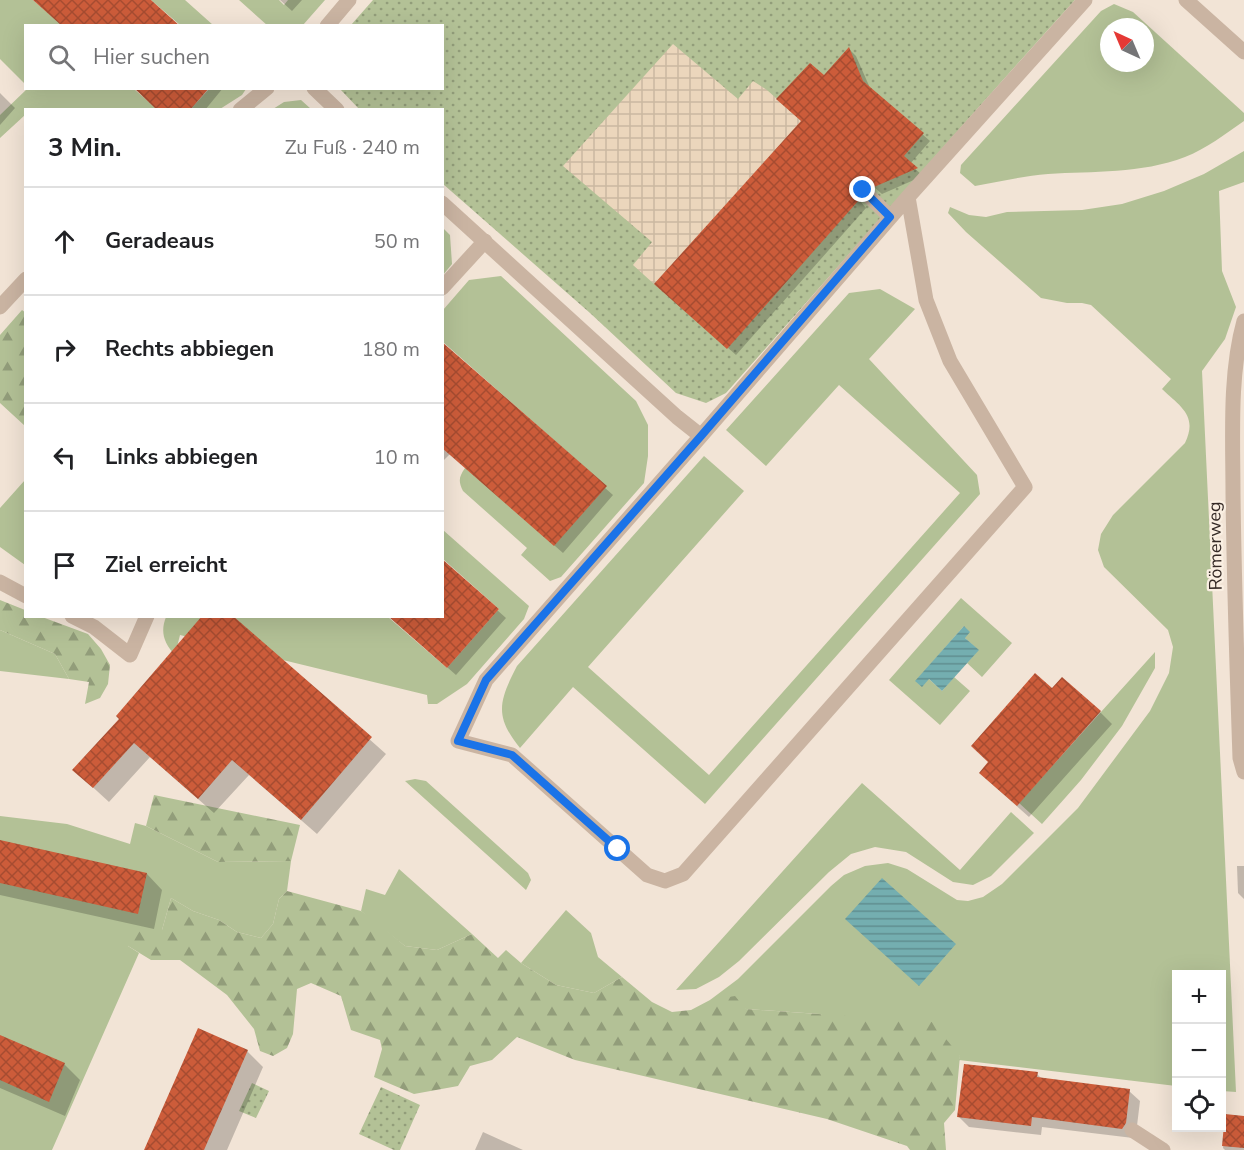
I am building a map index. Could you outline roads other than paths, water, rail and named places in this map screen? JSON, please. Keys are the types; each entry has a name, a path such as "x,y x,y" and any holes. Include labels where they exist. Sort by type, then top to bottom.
{"street":[{"path":"329,24 349,0"},
{"path":"908,197 926,300 950,361 1026,487 682,874 665,882 647,875 512,755 458,741 486,680 890,217 1085,0"},
{"path":"1186,0 1244,52"},
{"path":"242,108 265,90"},
{"path":"316,90 335,108"},
{"path":"863,190 890,217"},
{"path":"444,206 660,402 701,436"},
{"path":"444,286 484,241"},
{"path":"0,307 24,281"},
{"name":"Römerweg","path":"1244,321 1237,346 1233,450 1240,758 1244,772"},
{"path":"0,582 24,595"},
{"path":"76,618 94,627 130,655 146,618"},
{"path":"1132,1130 1162,1150"}],"water":[{"path":"964,626 970,632 965,638 979,650 942,691 929,679 922,687 915,681"},
{"path":"882,878 956,944 919,986 845,919"}]}
